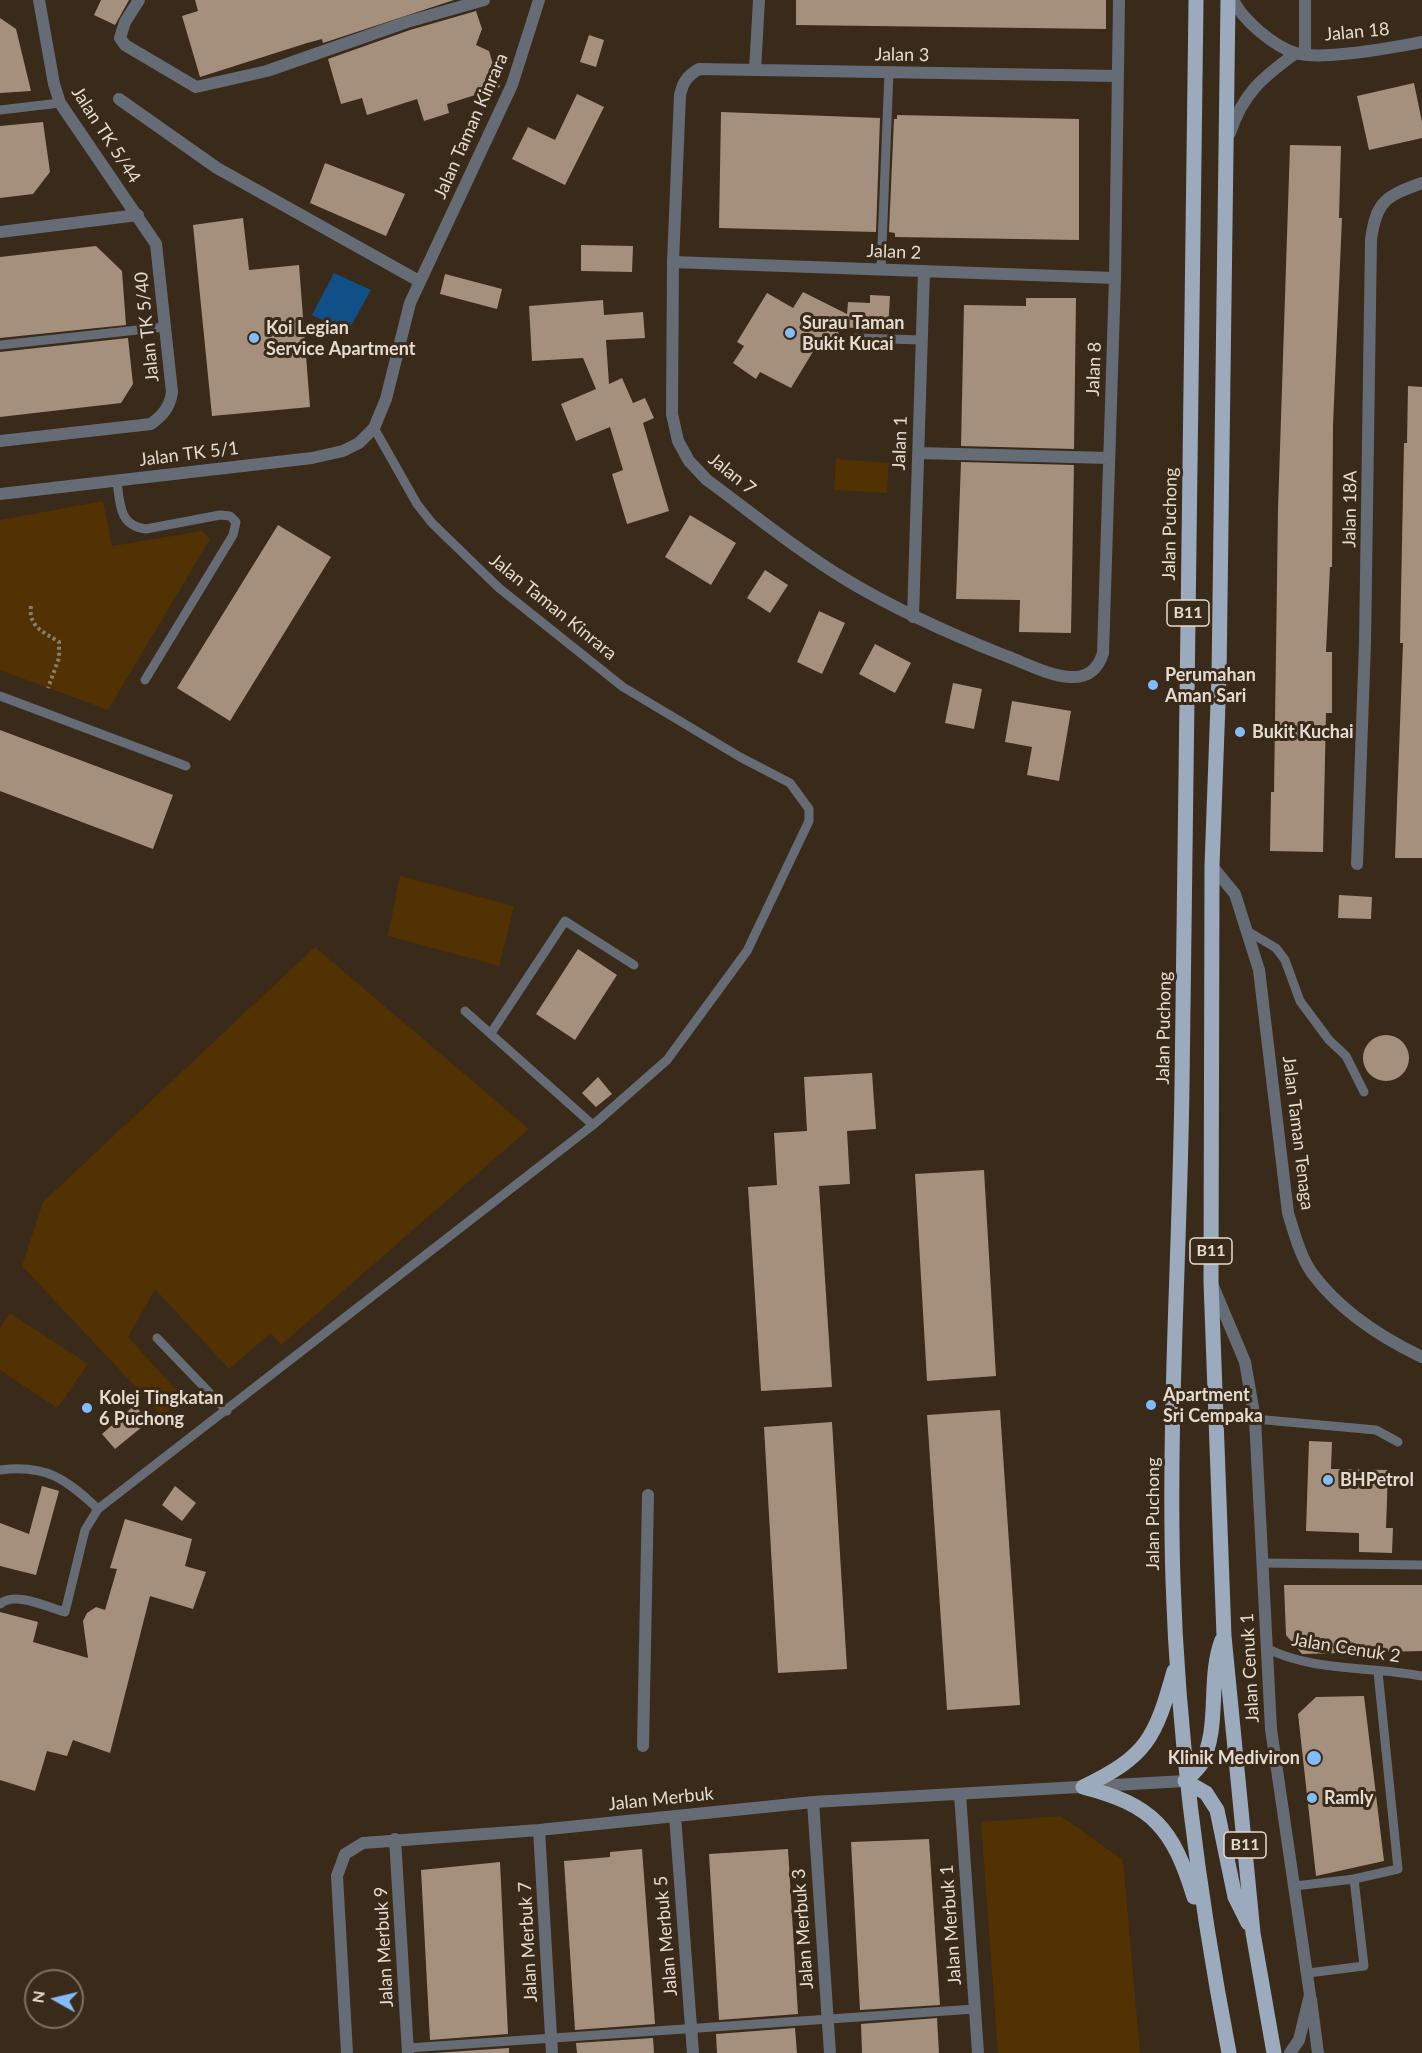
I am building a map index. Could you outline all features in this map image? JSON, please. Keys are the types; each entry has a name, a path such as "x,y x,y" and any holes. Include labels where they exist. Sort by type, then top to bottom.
{"main road":[{"name":"Jalan Puchong","path":"1196,0 1181,1225 1171,1475 1177,1661 1185,1781 1208,1946 1228,2053"},
{"name":"B11","path":"1228,0 1220,664 1212,866 1211,1282 1224,1636 1253,1933 1274,2053"},
{"path":"1224,1636 1215,1659 1209,1741 1200,1765 1185,1781 1206,1793 1217,1810 1235,1898 1253,1933"},
{"path":"1083,1787 1114,1772 1143,1749 1165,1704 1177,1661"},
{"path":"1083,1787 1110,1794 1140,1807 1162,1827 1175,1845 1187,1873 1208,1946"}],"street":[{"name":"Jalan TK 5/44","path":"39,0 54,84 60,102 138,216"},
{"path":"139,0 125,22 120,38 125,45 196,87 267,72 407,22 483,0"},
{"name":"Jalan Taman Kinrara","path":"374,428 386,399 410,303 512,85 538,0"},
{"path":"755,70 759,0"},
{"name":"Jalan 8","path":"1033,666 1074,678 1089,675 1099,666 1104,647 1115,278 1119,0"},
{"path":"1233,0 1239,11 1260,32 1301,54"},
{"path":"1301,54 1305,0"},
{"name":"Jalan 18","path":"1301,54 1354,53 1422,42"},
{"path":"1227,141 1234,120 1251,90 1261,79 1301,54"},
{"name":"Jalan 3","path":"689,75 699,69 1117,76"},
{"name":"Jalan 7","path":"689,75 682,84 680,95 673,262 672,414 678,441 689,461 707,480 844,578 913,617 1033,666"},
{"path":"119,99 217,168 419,281"},
{"name":"Jalan 18A","path":"1357,864 1367,582 1371,240 1379,206 1388,197 1422,183"},
{"path":"0,232 138,216"},
{"name":"Jalan TK 5/40","path":"0,441 151,423 164,414 171,402 156,244 138,216"},
{"name":"Jalan 2","path":"673,262 1115,278"},
{"name":"Jalan 1","path":"913,617 924,271"},
{"name":"Jalan TK 5/1","path":"0,494 312,458 343,451 359,443 374,428"},
{"path":"918,453 1110,458"},
{"name":"Jalan Taman Tenaga","path":"1212,866 1235,894 1249,932 1263,997 1288,1213 1298,1244 1311,1272 1356,1319 1393,1343 1422,1357"},
{"name":"Jalan Cenuk 1","path":"1211,1282 1245,1362 1255,1419 1271,1729 1310,1995 1299,2040 1290,2053"},
{"path":"643,1746 648,1496"},
{"name":"Jalan Merbuk","path":"347,2053 337,1876 345,1854 354,1847 395,1839 539,1830 813,1802 1185,1781"},
{"name":"Jalan Merbuk 1","path":"960,1794 978,2053"},
{"name":"Jalan Merbuk 3","path":"813,1802 830,2053"},
{"name":"Jalan Merbuk 5","path":"675,1816 693,2053"},
{"name":"Jalan Merbuk 7","path":"539,1830 552,2053"},
{"name":"Jalan Merbuk 9","path":"395,1839 408,2050"},
{"path":"1310,1995 1318,2053"}],"lane":[{"path":"881,270 889,72"},
{"path":"0,110 60,102"},
{"path":"0,345 165,327"},
{"path":"855,338 921,340"},
{"name":"Jalan Taman Kinrara","path":"98,1509 593,1125 667,1060 747,951 805,834 809,821 809,809 790,783 740,757 623,687 499,588 432,523 417,504 374,428"},
{"path":"117,481 121,514 135,528 146,529 220,515 230,516 236,522 233,535 145,680"},
{"path":"0,696 186,766"},
{"path":"491,1034 566,921 634,965"},
{"path":"1249,932 1276,948 1285,960 1300,1001 1329,1040 1346,1056 1364,1092"},
{"path":"465,1011 593,1125"},
{"path":"158,1338 227,1411"},
{"path":"1255,1419 1376,1430 1398,1443"},
{"path":"0,1470 38,1470 61,1478 98,1509 85,1530 65,1612 14,1598 5,1599 0,1604"},
{"path":"1263,1563 1422,1565"},
{"name":"Jalan Cenuk 2","path":"1266,1648 1287,1656 1378,1672 1422,1676"},
{"path":"1295,1886 1354,1879 1398,1869 1378,1672"},
{"path":"1308,1973 1364,1966 1354,1879"},
{"path":"408,2050 551,2037 692,2030 827,2018 975,2009"}],"path":[{"path":"31,606 30,615 33,623 39,630 59,642 61,649 48,688"}],"shaded area":[{"path":"836,459 889,463 887,493 834,490"},
{"path":"103,501 112,546 202,531 210,539 108,710 0,670 0,520"},
{"path":"400,876 514,906 499,966 388,936"},
{"path":"315,947 529,1129 281,1345 271,1333 229,1369 155,1289 128,1337 187,1402 161,1414 22,1266 43,1202"},
{"path":"10,1313 88,1364 57,1408 0,1370 0,1328"},
{"path":"1061,1816 1123,1860 1140,2053 998,2053 981,1822"}],"water":[{"path":"334,273 371,290 347,333 312,315"}],"building":[{"path":"101,0 129,0 115,25 94,15"},
{"path":"195,0 454,0 323,43 322,39 307,43 200,77 182,16 198,11"},
{"path":"796,0 1106,0 1106,29 796,25"},
{"path":"476,11 482,29 476,45 489,51 500,87 447,104 449,113 424,121 417,99 367,115 362,98 341,104 328,59 410,30"},
{"path":"0,18 16,29 31,91 0,93"},
{"path":"589,35 604,40 596,67 580,62"},
{"path":"1414,83 1422,122 1422,138 1369,150 1357,96"},
{"path":"577,94 604,107 565,185 512,159 528,127 555,140"},
{"path":"721,112 880,118 876,232 719,228"},
{"path":"897,115 1079,119 1079,240 895,237 895,233 889,232 894,119 897,119"},
{"path":"43,122 50,172 33,194 0,198 0,126"},
{"path":"1290,145 1341,146 1339,218 1342,218 1333,425 1332,567 1330,567 1326,652 1332,652 1332,713 1326,713 1323,852 1270,851 1271,792 1274,792 1278,509"},
{"path":"325,163 405,194 386,236 310,203"},
{"name":"Koi Legian Service Apartment","path":"243,218 249,270 299,265 310,407 212,416 193,225"},
{"path":"581,245 633,246 632,272 581,271"},
{"path":"96,246 122,271 126,325 0,338 0,257"},
{"path":"445,274 502,289 497,309 440,294"},
{"name":"Surau Taman Bukit Kucai","path":"803,292 847,314 848,302 870,303 870,295 890,296 888,330 837,327 841,345 827,349 817,345 791,388 760,372 756,379 733,363 744,346 737,342 767,293 793,308"},
{"path":"1026,298 1076,298 1074,449 961,446 964,305 1026,306"},
{"path":"603,300 604,315 643,312 645,338 606,340 609,384 622,378 633,403 645,398 654,418 643,423 669,511 627,524 612,474 623,470 610,427 576,441 561,404 596,389 583,358 532,361 529,306"},
{"path":"128,338 133,384 121,403 0,417 0,352"},
{"path":"1408,386 1422,387 1422,858 1395,858 1403,643 1400,643 1404,443 1407,443"},
{"path":"961,462 1074,465 1071,633 1019,632 1020,600 956,599"},
{"path":"690,515 736,543 711,585 665,557"},
{"path":"278,525 331,557 230,721 177,688"},
{"path":"765,570 788,585 770,613 747,598"},
{"path":"819,611 845,623 822,674 797,662"},
{"path":"875,644 911,663 895,693 859,674"},
{"path":"953,683 982,689 974,729 945,723"},
{"path":"1012,701 1071,711 1059,781 1027,775 1032,747 1005,742"},
{"path":"0,730 173,795 153,849 0,791"},
{"path":"1339,895 1372,897 1371,919 1338,918"},
{"path":"578,949 617,975 575,1040 536,1014"},
{"path":"1386,1035 1402,1042 1409,1058 1402,1074 1386,1081 1370,1074 1363,1058 1370,1042"},
{"path":"872,1073 876,1129 847,1131 850,1184 819,1186 832,1387 761,1391 748,1187 777,1185 774,1133 807,1131 804,1077"},
{"path":"598,1077 612,1094 596,1107 582,1093"},
{"path":"984,1170 996,1376 927,1381 915,1174"},
{"path":"135,1405 148,1422 115,1449 102,1434"},
{"path":"1000,1410 1020,1705 947,1710 927,1415"},
{"path":"832,1422 847,1669 778,1673 764,1427"},
{"path":"1309,1441 1332,1442 1331,1469 1388,1470 1386,1528 1393,1528 1392,1553 1359,1552 1359,1533 1306,1531"},
{"path":"42,1486 59,1491 36,1575 0,1566 0,1523 29,1534"},
{"path":"175,1486 196,1503 182,1521 162,1505"},
{"path":"125,1519 192,1539 185,1566 206,1572 193,1609 150,1596 110,1753 73,1740 67,1756 47,1751 35,1791 0,1780 0,1612 38,1622 33,1642 88,1658 83,1621 87,1613 96,1607 105,1610 117,1569 110,1568"},
{"path":"1284,1585 1422,1585 1422,1651 1302,1654 1286,1635"},
{"path":"1364,1696 1384,1861 1316,1876 1298,1714 1316,1697"},
{"path":"929,1839 940,2005 860,2010 851,1842"},
{"path":"642,1849 655,2024 575,2030 564,1861 610,1857 610,1852"},
{"path":"788,1849 798,2014 719,2020 709,1854"},
{"path":"500,1862 508,2034 430,2040 421,1870"},
{"path":"937,2018 939,2053 862,2053 861,2024"},
{"path":"795,2028 797,2053 717,2053 716,2034"},
{"path":"653,2038 654,2053 577,2053 576,2043"},
{"path":"509,2048 509,2053 434,2053"}],"place":[{"name":"Surau Taman Bukit Kucai","path":"790,333"},
{"name":"Koi Legian Service Apartment","path":"254,338"},
{"name":"Perumahan Aman Sari","path":"1153,685"},
{"name":"Bukit Kuchai","path":"1240,732"},
{"name":"Apartment Sri Cempaka","path":"1151,1405"},
{"name":"Kolej Tingkatan 6 Puchong","path":"87,1408"},
{"name":"BHPetrol","path":"1328,1480"},
{"name":"Klinik Mediviron","path":"1314,1758"},
{"name":"Ramly","path":"1312,1798"}]}
